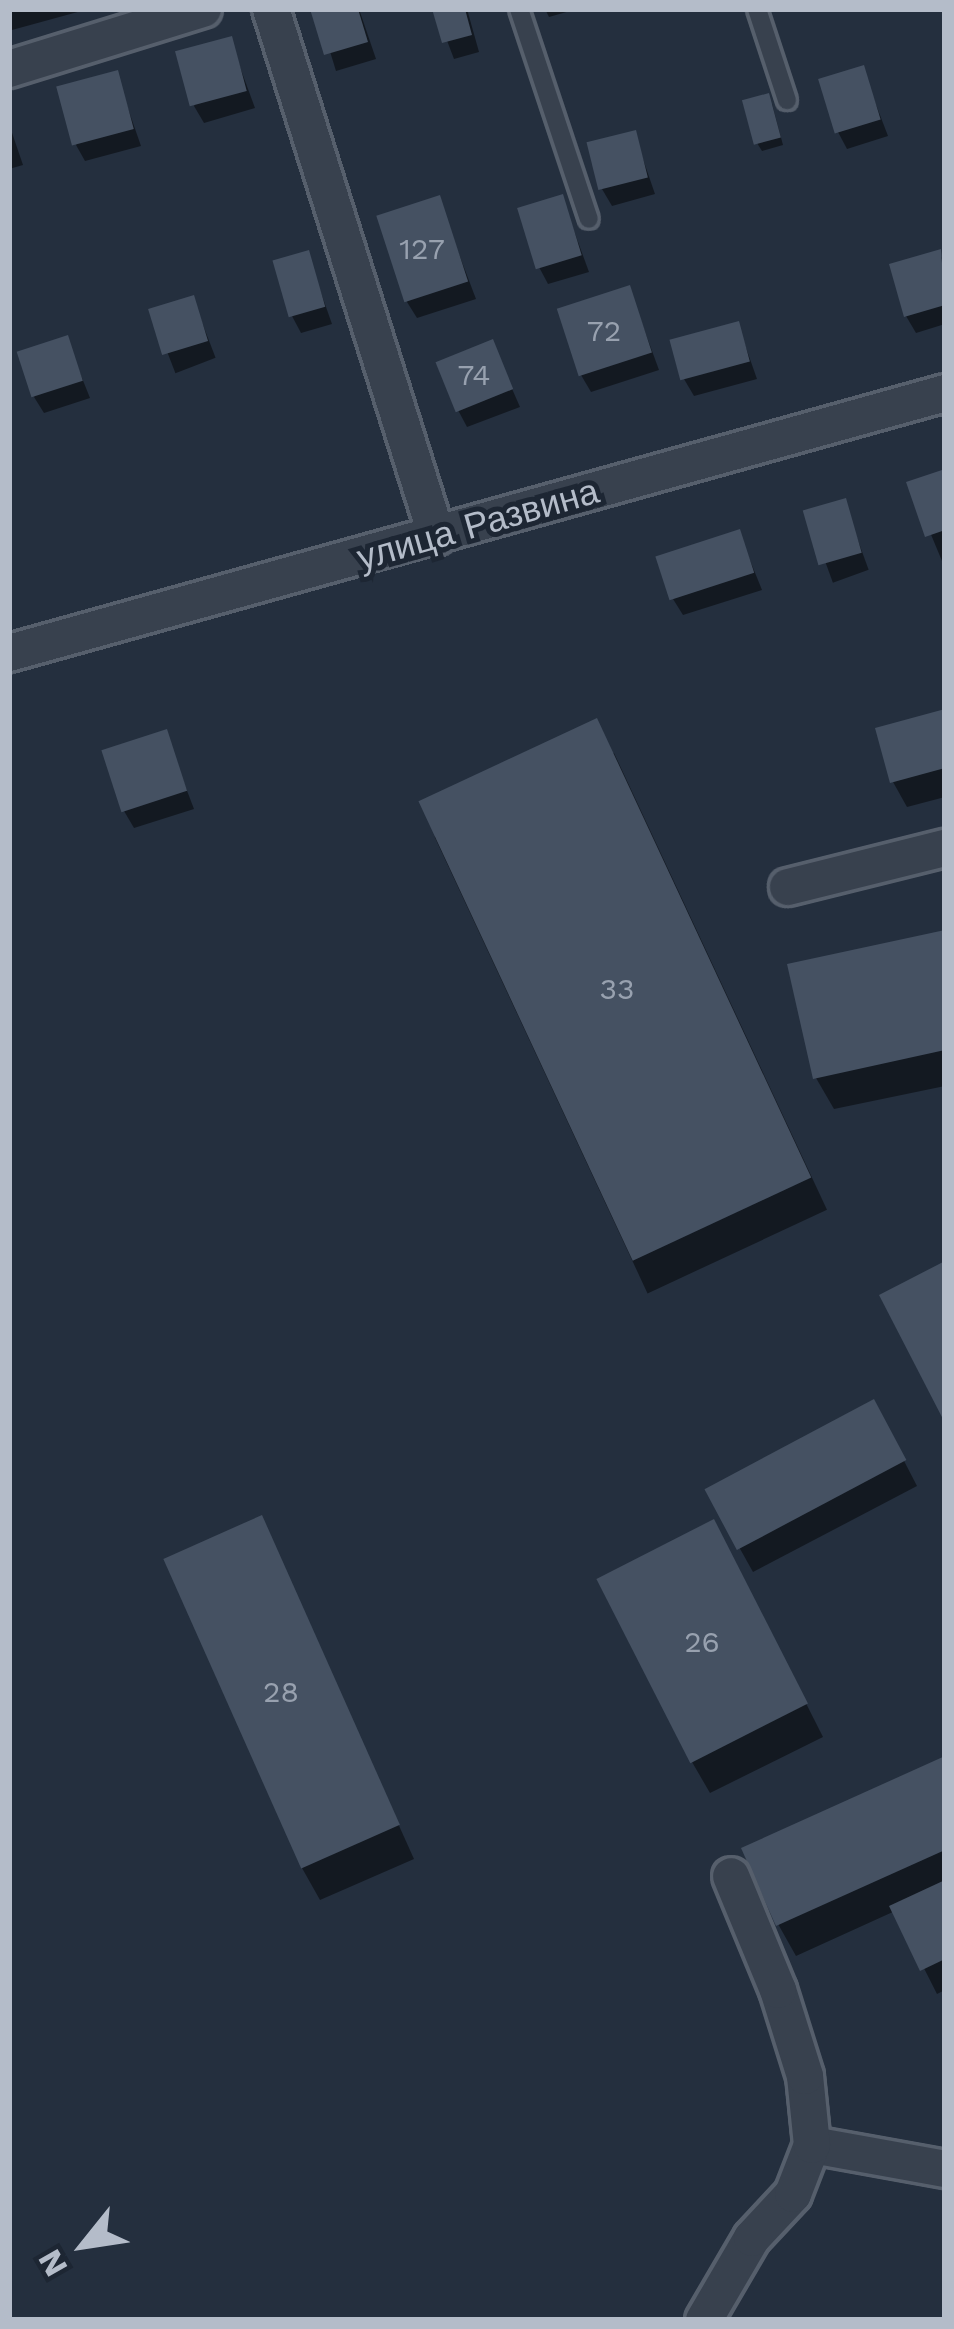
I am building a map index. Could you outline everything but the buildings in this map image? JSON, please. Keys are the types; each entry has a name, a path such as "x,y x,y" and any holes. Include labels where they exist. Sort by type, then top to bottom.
{"street":[{"path":"9,69 203,9"},
{"path":"271,9 437,537"},
{"name":"улица Развина","path":"9,653 945,393"},
{"path":"788,887 945,848"},
{"path":"704,2320 752,2237 793,2194 812,2145 805,2076 778,1990 731,1876"},
{"path":"812,2145 945,2169"}],"lane":[{"path":"519,9 589,219"},
{"path":"757,9 787,100"}]}
